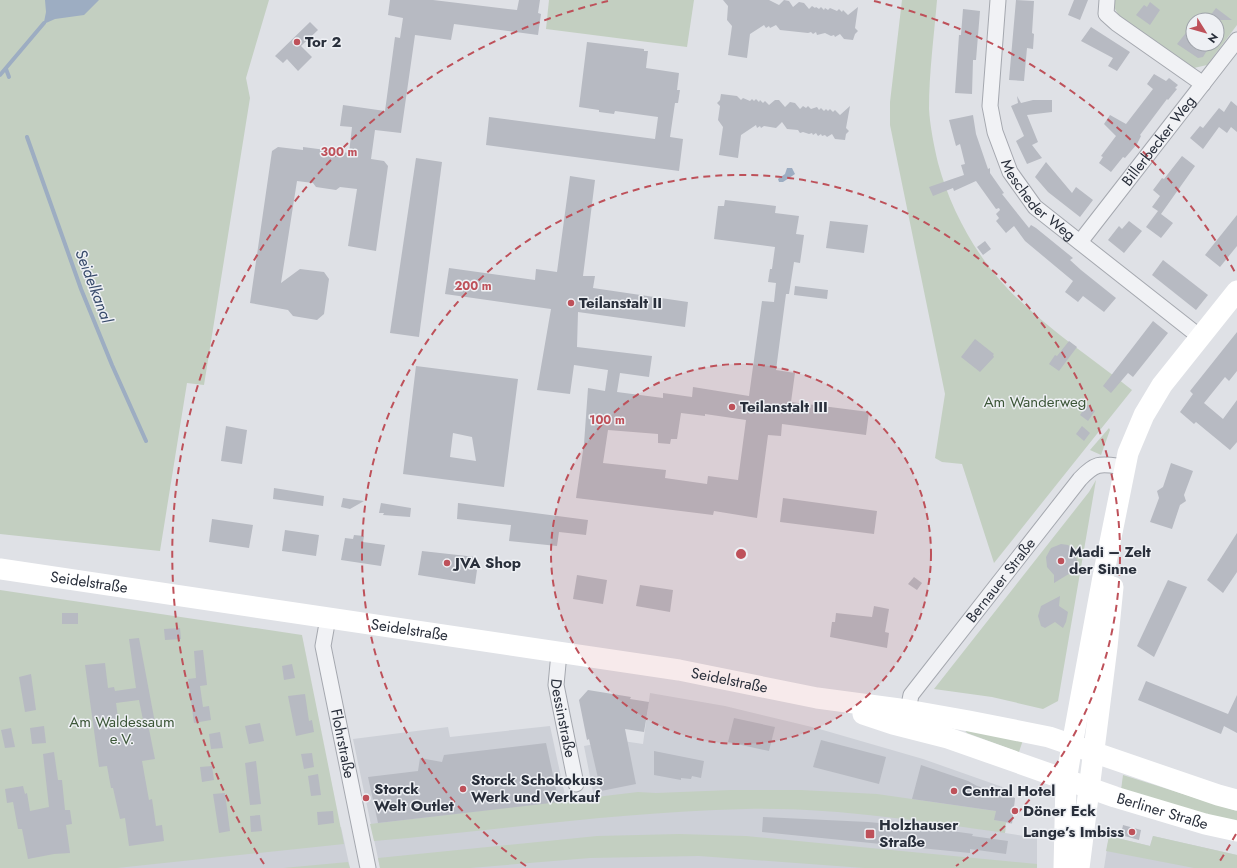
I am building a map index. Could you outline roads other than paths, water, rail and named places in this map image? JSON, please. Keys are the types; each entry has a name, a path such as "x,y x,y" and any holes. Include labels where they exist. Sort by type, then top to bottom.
{"main road":[{"path":"1064,868 1066,781 1128,453 1144,415 1162,385 1237,291"},
{"path":"1079,868 1108,647 1124,471"},
{"name":"Seidelstraße","path":"0,569 679,670 906,718 1049,737 1072,745"},
{"name":"Seidelstraße","path":"906,718 948,738 1066,781"},
{"name":"Berliner Straße","path":"1072,745 1237,800"},
{"name":"Berliner Straße","path":"1066,781 1205,824 1237,831"}],"street":[{"name":"Mescheder Weg","path":"998,0 990,106 995,132 1010,172 1035,207 1200,337"},
{"path":"1107,0 1106,14 1116,23 1203,84"},
{"name":"Billerbecker Weg","path":"1080,242 1237,40"},
{"name":"Bernauer Straße","path":"906,718 911,695 1080,479 1094,466 1102,465 1124,471"},
{"name":"Flohrstraße","path":"328,618 323,646 368,868"},
{"name":"Dessinstraße","path":"559,653 556,685 576,784"}],"water":[{"path":"45,0 99,0 84,15 55,19 46,23 44,22 46,12"},
{"path":"787,168 792,168 795,174 783,182 779,182 778,179 785,174"}],"waterway":[{"path":"0,75 44,23"},
{"name":"Seidelkanal","path":"6,69 9,77"},
{"name":"Seidelkanal","path":"27,137 81,289 112,365 146,441"}],"place":[{"name":"Tor 2","path":"297,42"},
{"name":"Teilanstalt II","path":"571,303"},
{"name":"Teilanstalt III","path":"732,407"},
{"name":"Madi – Zelt der Sinne","path":"1061,561"},
{"name":"JVA Shop","path":"447,563"},
{"name":"Storck Schokokuss Werk und Verkauf","path":"463,789"},
{"name":"Central Hotel","path":"954,791"},
{"name":"Storck Welt Outlet","path":"366,798"},
{"name":"Döner Eck","path":"1015,811"},
{"name":"Lange’s Imbiss","path":"1132,832"},
{"name":"Holzhauser Straße","path":"870,834"}],"park label":[{"name":"Am Wanderweg","path":"1035,402"},
{"name":"Am Waldessaum e.V.","path":"122,730"}]}
